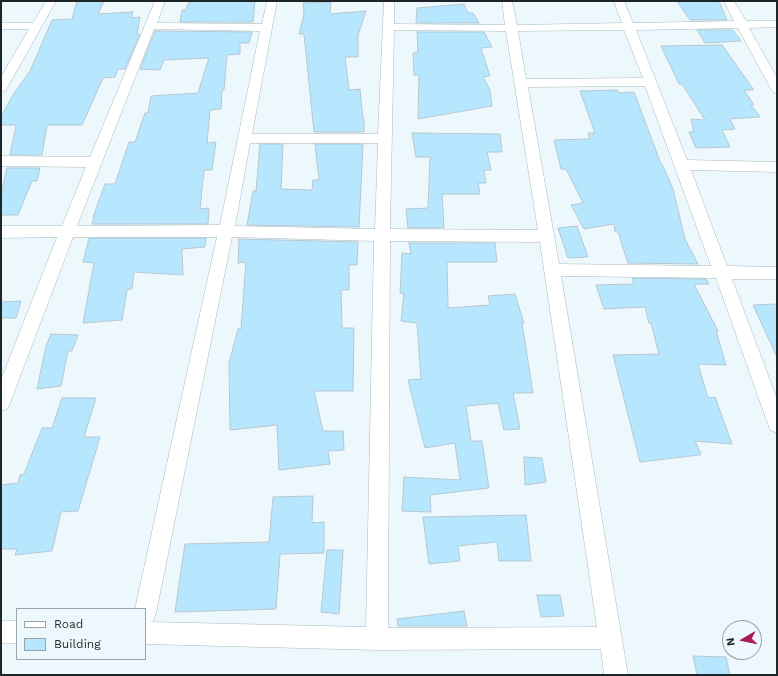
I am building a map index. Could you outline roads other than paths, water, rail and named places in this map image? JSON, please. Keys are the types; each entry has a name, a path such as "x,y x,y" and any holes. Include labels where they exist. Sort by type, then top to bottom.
{"street":[{"path":"1,88 51,1"},
{"path":"1,402 67,232 160,1"},
{"path":"146,608 226,231 272,1"},
{"path":"377,638 382,235 389,1"},
{"path":"507,1 552,270 616,675"},
{"path":"619,1 682,165 777,424"},
{"path":"729,1 777,88"},
{"path":"389,27 511,28 777,24"},
{"path":"1,26 36,26"},
{"path":"150,26 267,28"},
{"path":"521,83 649,82"},
{"path":"244,138 385,139"},
{"path":"1,162 95,162"},
{"path":"682,165 777,167"},
{"path":"1,232 226,231 382,235 546,236"},
{"path":"552,270 721,271 777,273"},
{"path":"1,632 16,632"},
{"path":"146,633 377,638 610,638"}]}
